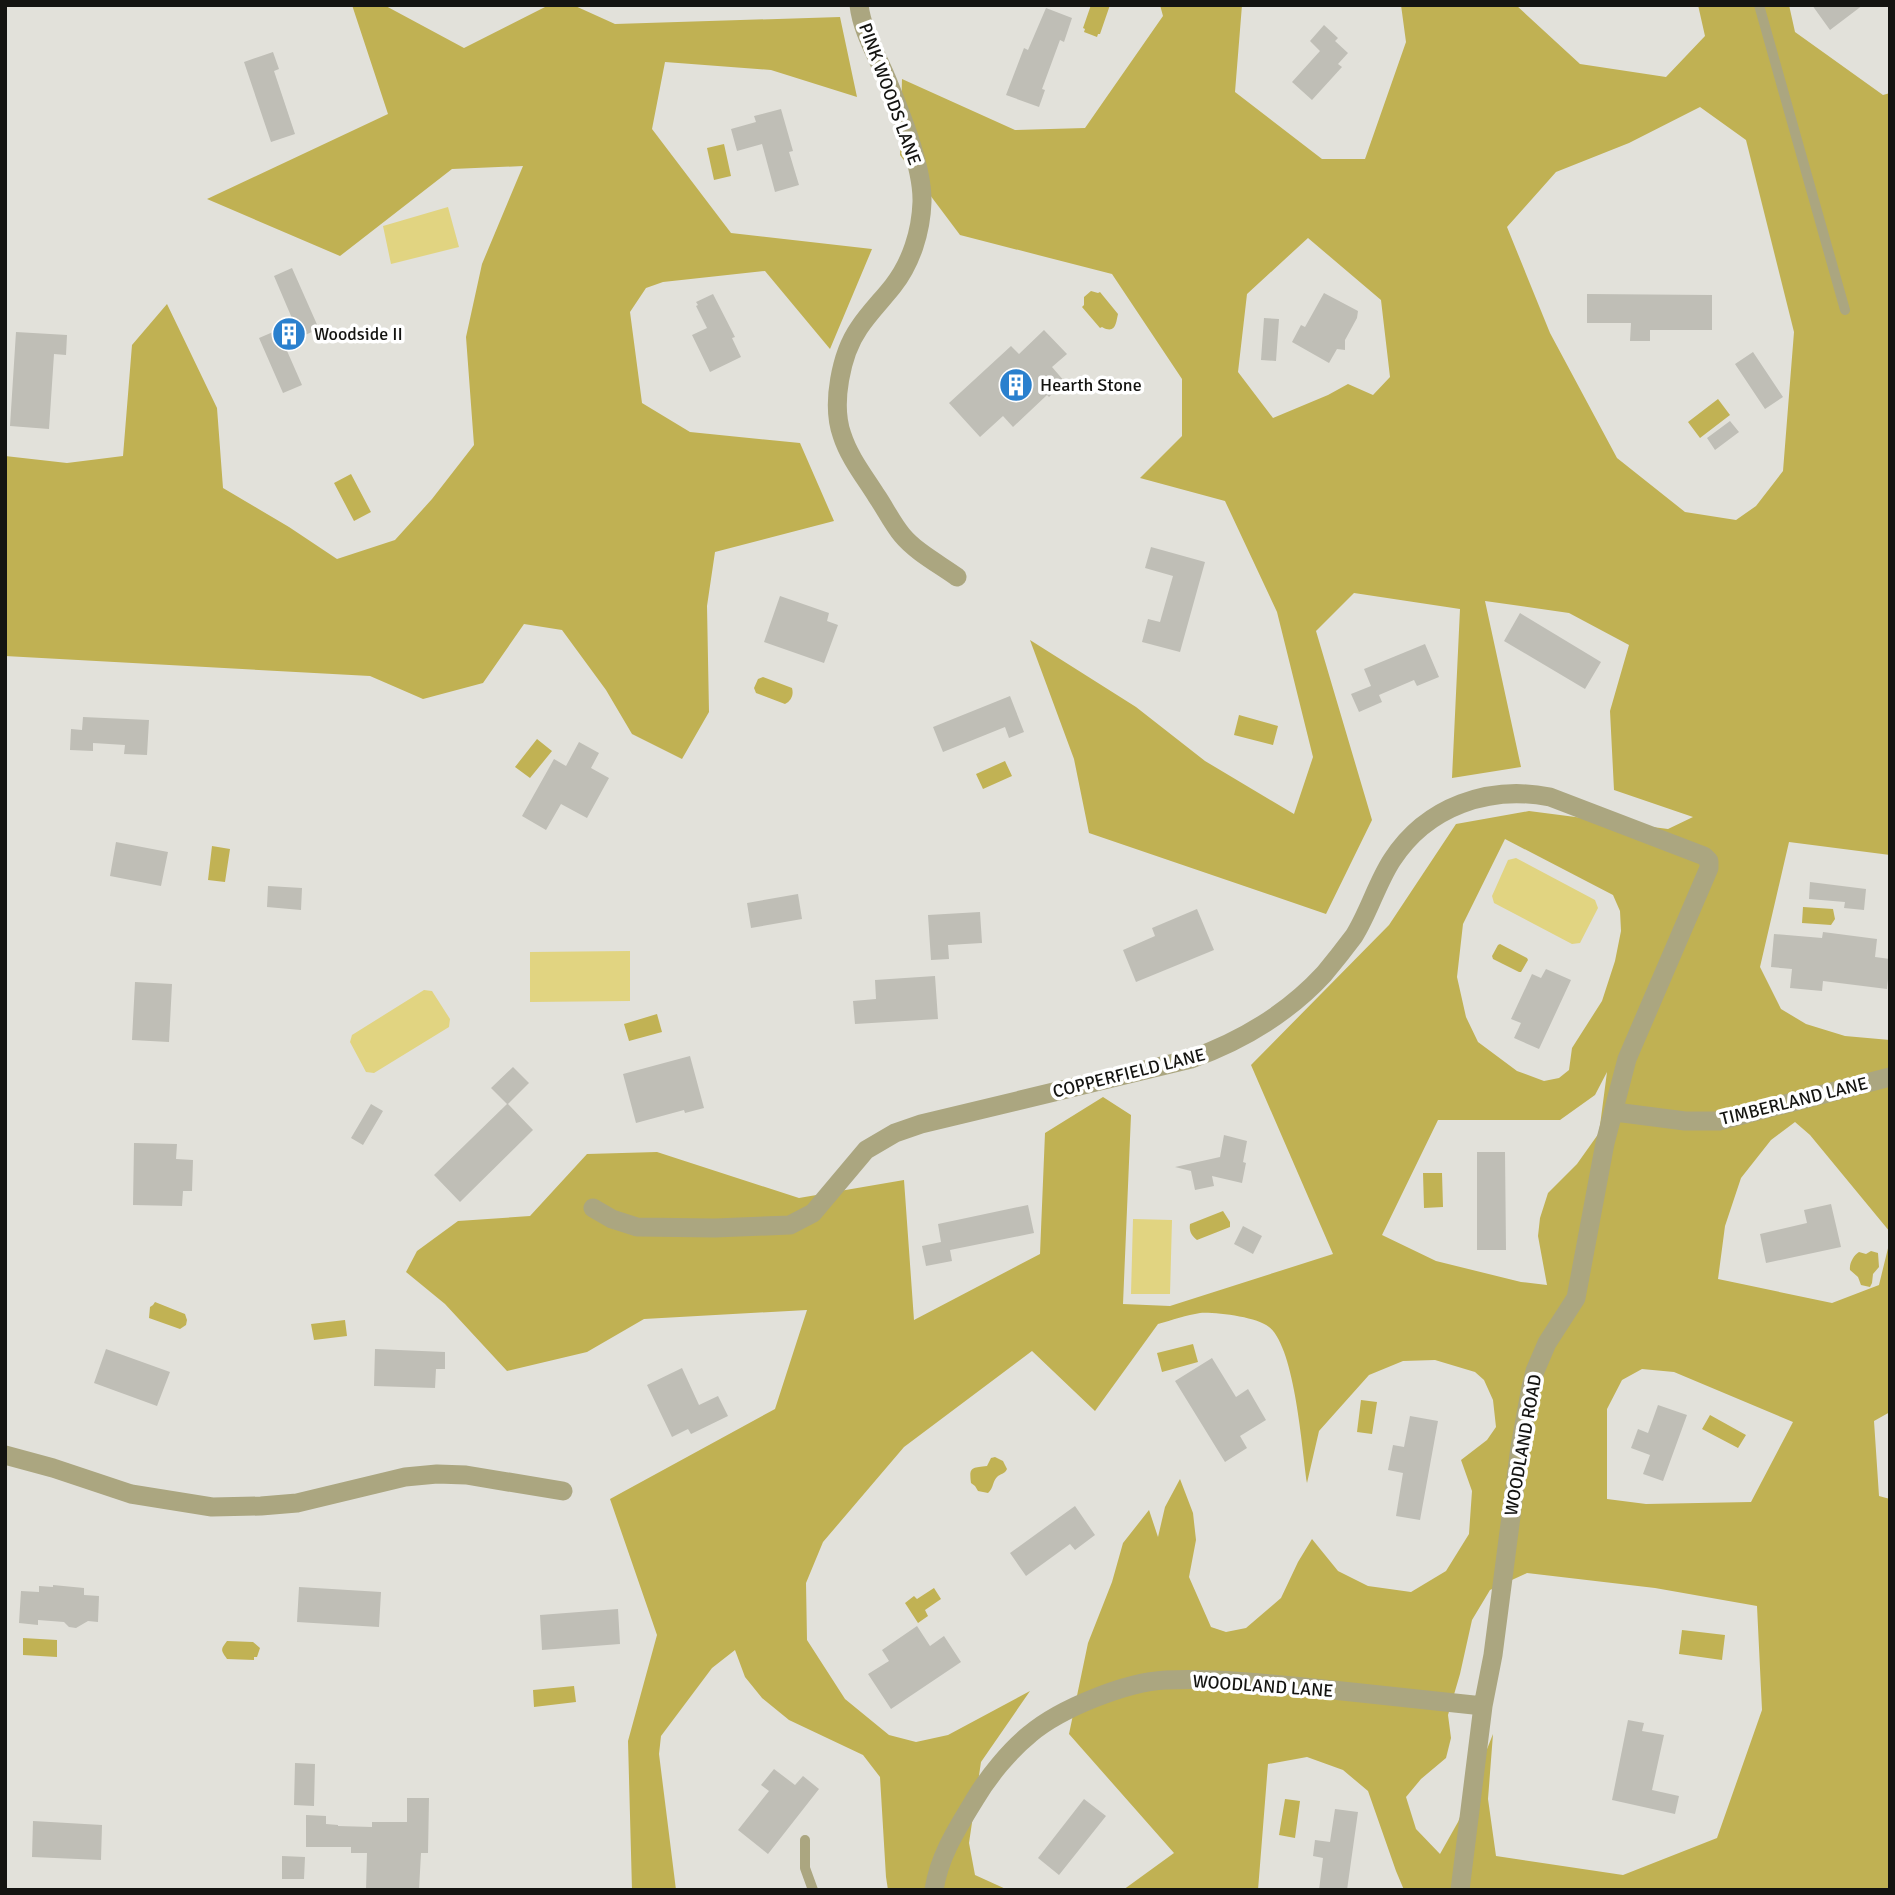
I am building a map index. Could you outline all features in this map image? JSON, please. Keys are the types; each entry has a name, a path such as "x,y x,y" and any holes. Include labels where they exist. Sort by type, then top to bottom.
{"street":[{"name":"PINK WOODS LANE","path":"859,5 867,36 886,77 913,150 921,179 922,203 916,240 908,262 895,284 859,328 846,355 837,397 838,421 852,458 903,536 957,577"},
{"name":"COPPERFIELD LANE","path":"593,1208 612,1219 637,1227 790,1225 813,1213 866,1150 895,1133 921,1124 1191,1059 1214,1051 1272,1020 1291,1006 1324,974 1354,935 1391,862 1403,845 1419,828 1452,807 1474,799 1499,793 1531,793 1550,797 1704,856 1709,861"},
{"name":"WOODLAND ROAD","path":"1460,1890 1483,1706 1493,1655 1520,1447 1531,1387 1547,1343 1576,1298 1605,1143 1627,1059 1709,867 1709,861"},
{"name":"TIMBERLAND LANE","path":"1615,1112 1685,1121 1719,1121 1890,1077"},
{"path":"5,1455 131,1494 212,1507 298,1503 405,1477 437,1474 468,1475 563,1491"},
{"name":"WOODLAND LANE","path":"934,1890 936,1877 953,1836 998,1767 1030,1733 1078,1704 1132,1686 1164,1680 1234,1680 1483,1706"}],"lane":[{"path":"1759,5 1845,310"},
{"path":"805,1840 805,1868 813,1890"}],"shaded area":[{"path":"352,5 384,5 464,48 549,5 573,5 615,24 840,17 857,97 771,70 665,62 652,129 731,233 872,249 830,349 765,271 663,282 646,288 630,312 642,403 690,432 800,443 834,521 715,552 707,606 709,712 682,759 632,734 606,690 562,630 524,624 483,683 423,699 370,676 5,656 5,456 67,463 123,456 132,345 167,304 217,408 223,488 337,559 395,540 432,499 474,445 466,337 482,264 523,166 452,169 340,256 207,199 388,114"},
{"path":"1091,5 1110,5 1097,37 1084,32 1083,28"},
{"path":"1160,5 1242,5 1235,92 1322,159 1365,159 1406,42 1401,5 1516,5 1580,64 1666,77 1705,36 1698,5 1789,5 1795,32 1883,95 1890,93 1890,855 1789,842 1760,967 1781,1009 1806,1024 1845,1036 1890,1040 1890,1232 1810,1135 1795,1122 1771,1140 1741,1178 1725,1226 1718,1279 1832,1303 1879,1285 1890,1240 1890,1412 1874,1421 1879,1496 1890,1499 1890,1890 1404,1890 1368,1791 1343,1770 1307,1757 1268,1764 1258,1890 1123,1890 1174,1853 1069,1734 1088,1643 1112,1582 1123,1543 1149,1510 1158,1537 1165,1507 1180,1479 1193,1513 1196,1540 1189,1577 1211,1627 1226,1632 1246,1628 1281,1598 1312,1539 1338,1571 1368,1586 1411,1592 1446,1571 1469,1534 1472,1491 1461,1460 1487,1440 1496,1427 1493,1400 1484,1380 1475,1372 1435,1360 1403,1361 1369,1375 1319,1431 1307,1483 1296,1400 1278,1338 1269,1327 1255,1320 1200,1313 1158,1324 1095,1411 1032,1351 904,1447 823,1542 806,1583 807,1640 845,1699 889,1735 916,1742 948,1735 1030,1691 981,1762 969,1843 975,1875 1008,1890 888,1890 880,1777 863,1755 789,1720 762,1698 745,1677 735,1650 712,1668 661,1736 659,1754 676,1890 632,1890 628,1741 657,1635 610,1499 775,1409 807,1310 644,1319 587,1352 507,1371 445,1304 406,1272 417,1251 458,1221 530,1216 587,1154 657,1152 799,1198 904,1180 914,1320 1040,1254 1045,1133 1103,1097 1131,1115 1123,1304 1170,1306 1333,1254 1251,1065 1389,925 1456,824 1529,811 1668,829 1693,817 1614,790 1610,711 1629,645 1569,613 1485,601 1521,767 1452,778 1460,609 1354,593 1316,631 1372,820 1326,914 1089,833 1074,759 1030,640 1136,707 1205,761 1294,814 1313,757 1277,612 1225,501 1140,478 1182,436 1182,379 1112,274 960,235 900,155 902,79 1015,130 1085,128 1163,16","holes":["1700,107 1746,140 1794,332 1783,471 1756,506 1736,520 1685,512 1617,458 1550,333 1507,227 1556,172 1629,143","1308,238 1381,300 1390,377 1373,395 1348,384 1273,418 1238,372 1247,294","1505,839 1613,895 1620,911 1621,931 1615,961 1602,1001 1572,1048 1569,1070 1559,1078 1544,1081 1517,1071 1478,1042 1466,1017 1457,977 1463,924","1607,1072 1599,1133 1577,1164 1548,1193 1540,1218 1538,1236 1547,1285 1521,1282 1436,1261 1382,1235 1438,1120 1560,1120 1595,1095","1642,1369 1674,1372 1793,1422 1751,1502 1646,1504 1607,1499 1607,1409 1622,1380","1527,1573 1655,1588 1757,1606 1762,1710 1717,1838 1623,1875 1496,1856 1488,1799 1493,1734 1458,1822 1440,1854 1416,1829 1406,1797 1421,1779 1446,1758 1451,1738 1448,1715 1472,1620 1490,1590"]},
{"path":"724,144 731,176 714,180 707,148"},
{"path":"448,207 459,247 391,264 383,226"},
{"path":"1091,291 1100,292 1118,314 1113,329 1100,328 1082,307 1084,297"},
{"path":"1718,399 1730,415 1700,438 1688,422"},
{"path":"351,474 371,512 354,521 334,483"},
{"path":"763,677 792,688 789,701 785,704 756,693 754,688 758,679"},
{"path":"1239,715 1278,726 1273,745 1234,735"},
{"path":"537,739 552,751 530,778 515,767"},
{"path":"1005,761 1012,776 983,789 976,774"},
{"path":"212,846 230,849 225,882 208,880"},
{"path":"1516,858 1595,900 1598,908 1580,943 1572,944 1494,903 1492,896 1508,860"},
{"path":"1803,907 1833,909 1835,919 1831,925 1802,923"},
{"path":"1500,944 1527,958 1521,972 1493,959 1492,956"},
{"path":"630,951 630,1001 530,1002 530,952"},
{"path":"424,990 432,991 450,1019 449,1027 374,1073 366,1072 350,1042 352,1035"},
{"path":"657,1014 662,1032 629,1041 624,1024"},
{"path":"1423,1173 1442,1173 1443,1207 1424,1208"},
{"path":"1223,1211 1230,1227 1197,1240 1193,1236 1190,1224"},
{"path":"1133,1219 1172,1220 1170,1294 1131,1294"},
{"path":"1871,1251 1878,1253 1879,1267 1873,1274 1870,1287 1861,1285 1850,1267 1857,1253 1866,1254"},
{"path":"155,1302 185,1314 186,1325 180,1329 149,1318 150,1307"},
{"path":"345,1320 347,1336 314,1340 311,1324"},
{"path":"1193,1344 1198,1362 1162,1372 1157,1353"},
{"path":"1361,1400 1377,1402 1372,1434 1357,1432"},
{"path":"1710,1415 1746,1435 1738,1448 1702,1429"},
{"path":"991,1458 1003,1461 1007,1469 995,1479 988,1493 978,1491 971,1483 972,1469 987,1466"},
{"path":"934,1588 941,1599 925,1610 928,1616 918,1623 905,1603"},
{"path":"1682,1630 1725,1635 1722,1660 1679,1654"},
{"path":"23,1638 57,1640 57,1657 23,1655"},
{"path":"227,1641 253,1642 260,1648 257,1657 254,1657 254,1660 227,1659 222,1650"},
{"path":"574,1686 576,1702 534,1707 533,1690"},
{"path":"1285,1799 1300,1801 1295,1838 1279,1835"}],"building":[{"path":"1812,5 1863,5 1830,30"},
{"path":"1046,8 1072,18 1064,42 1060,40 1042,89 1045,90 1039,107 1006,95 1024,48 1028,50"},
{"path":"1324,25 1338,38 1335,41 1348,53 1338,64 1342,67 1312,100 1292,82 1320,51 1310,41"},
{"path":"273,52 279,69 274,71 295,134 271,142 244,62"},
{"path":"781,109 793,151 789,152 799,185 775,192 762,144 737,151 731,129 756,122 754,116"},
{"name":"Woodside II","path":"292,268 319,329 284,344 302,385 283,393 259,338 294,323 274,276"},
{"path":"1324,293 1358,311 1345,340 1345,350 1337,349 1329,363 1292,342 1301,325 1305,327"},
{"path":"713,294 735,337 732,338 741,357 710,372 692,335 707,328 696,302"},
{"path":"1587,294 1712,295 1712,330 1650,330 1650,341 1630,341 1631,323 1587,323"},
{"path":"1264,318 1279,319 1276,361 1261,360"},
{"name":"Hearth Stone","path":"1044,330 1067,354 1052,367 1065,382 1013,427 1003,416 980,437 949,403 1011,346 1019,354"},
{"path":"16,332 67,335 66,355 54,354 49,429 10,426"},
{"path":"1753,352 1783,397 1765,409 1735,364"},
{"path":"1730,421 1739,432 1715,450 1707,438"},
{"path":"1151,547 1205,562 1180,652 1142,642 1148,619 1160,622 1173,576 1145,568"},
{"path":"780,596 829,613 827,621 838,625 824,663 764,642"},
{"path":"1520,613 1601,662 1585,689 1504,641"},
{"path":"1425,644 1439,677 1417,686 1414,680 1379,695 1382,702 1359,712 1351,694 1371,686 1364,669"},
{"path":"1010,696 1024,732 1009,738 1005,727 943,752 933,727"},
{"path":"83,717 149,720 147,755 124,754 125,745 93,743 93,751 70,750 71,729 82,730"},
{"path":"579,742 599,753 591,768 609,778 587,818 561,804 546,830 522,816 554,759 566,766"},
{"path":"116,842 168,852 161,886 110,876"},
{"path":"1810,882 1866,889 1864,910 1844,908 1845,902 1809,899"},
{"path":"268,886 302,888 301,910 267,907"},
{"path":"798,894 802,919 751,928 747,903"},
{"path":"1197,909 1214,950 1136,982 1123,950 1155,936 1152,928"},
{"path":"980,912 982,943 948,945 949,959 931,960 928,915"},
{"path":"1823,932 1877,939 1875,957 1890,959 1887,989 1823,981 1822,991 1790,988 1792,969 1771,967 1774,934 1822,938"},
{"path":"1546,969 1571,980 1539,1049 1514,1038 1521,1023 1511,1019 1532,974 1541,978"},
{"path":"935,976 938,1019 855,1024 853,1001 876,999 875,980"},
{"path":"135,982 172,984 169,1042 132,1040"},
{"path":"690,1056 704,1108 685,1113 684,1110 636,1123 623,1074"},
{"path":"513,1067 529,1083 508,1104 533,1130 460,1202 434,1175 507,1104 491,1088"},
{"path":"371,1104 383,1111 363,1145 351,1138"},
{"path":"1224,1135 1247,1141 1242,1183 1212,1176 1214,1186 1195,1190 1191,1171 1175,1167 1220,1157"},
{"path":"134,1143 177,1144 176,1159 193,1160 192,1191 183,1191 182,1206 133,1205"},
{"path":"1477,1152 1505,1152 1506,1250 1477,1250"},
{"path":"1831,1204 1841,1247 1766,1263 1760,1234 1807,1223 1804,1210"},
{"path":"1028,1205 1034,1233 950,1250 952,1261 926,1266 922,1246 941,1242 938,1224"},
{"path":"1243,1226 1262,1236 1253,1254 1234,1244"},
{"path":"106,1349 170,1372 157,1406 94,1383"},
{"path":"375,1349 445,1352 445,1369 436,1369 435,1388 374,1386"},
{"path":"1212,1358 1236,1397 1248,1389 1266,1420 1240,1436 1247,1448 1225,1462 1175,1381"},
{"path":"682,1368 699,1405 718,1396 728,1416 691,1434 688,1429 672,1437 647,1385"},
{"path":"1658,1405 1687,1415 1663,1481 1643,1474 1650,1455 1631,1448 1638,1429 1648,1433"},
{"path":"1410,1416 1438,1421 1420,1520 1396,1516 1403,1473 1388,1470 1393,1445 1404,1447"},
{"path":"1075,1506 1095,1535 1075,1550 1070,1544 1026,1576 1010,1553"},
{"path":"39,1586 84,1588 84,1595 99,1596 98,1622 88,1621 76,1628 69,1627 64,1622 38,1620 38,1625 19,1623 21,1591 39,1592"},
{"path":"299,1587 381,1592 379,1627 297,1622"},
{"path":"618,1609 620,1644 542,1650 540,1615"},
{"path":"917,1626 930,1646 944,1636 961,1662 891,1709 868,1674 889,1661 882,1650"},
{"path":"1628,1720 1644,1723 1642,1731 1664,1735 1652,1790 1679,1796 1675,1814 1612,1800"},
{"path":"295,1763 315,1764 314,1806 294,1805"},
{"path":"774,1769 795,1785 803,1776 819,1789 768,1854 738,1830 769,1791 761,1785"},
{"path":"407,1798 429,1798 428,1853 421,1853 419,1890 366,1890 367,1853 351,1853 351,1847 306,1847 306,1815 326,1816 326,1824 338,1826 372,1827 372,1822 407,1822"},
{"path":"1084,1799 1106,1816 1059,1875 1038,1858"},
{"path":"1335,1809 1358,1812 1347,1890 1319,1890 1323,1858 1313,1856 1315,1840 1330,1842"},
{"path":"33,1821 102,1825 101,1860 32,1857"},
{"path":"282,1856 305,1857 304,1879 282,1879"}],"place":[{"name":"Woodside II","path":"289,334"},
{"name":"Hearth Stone","path":"1016,385"}]}
